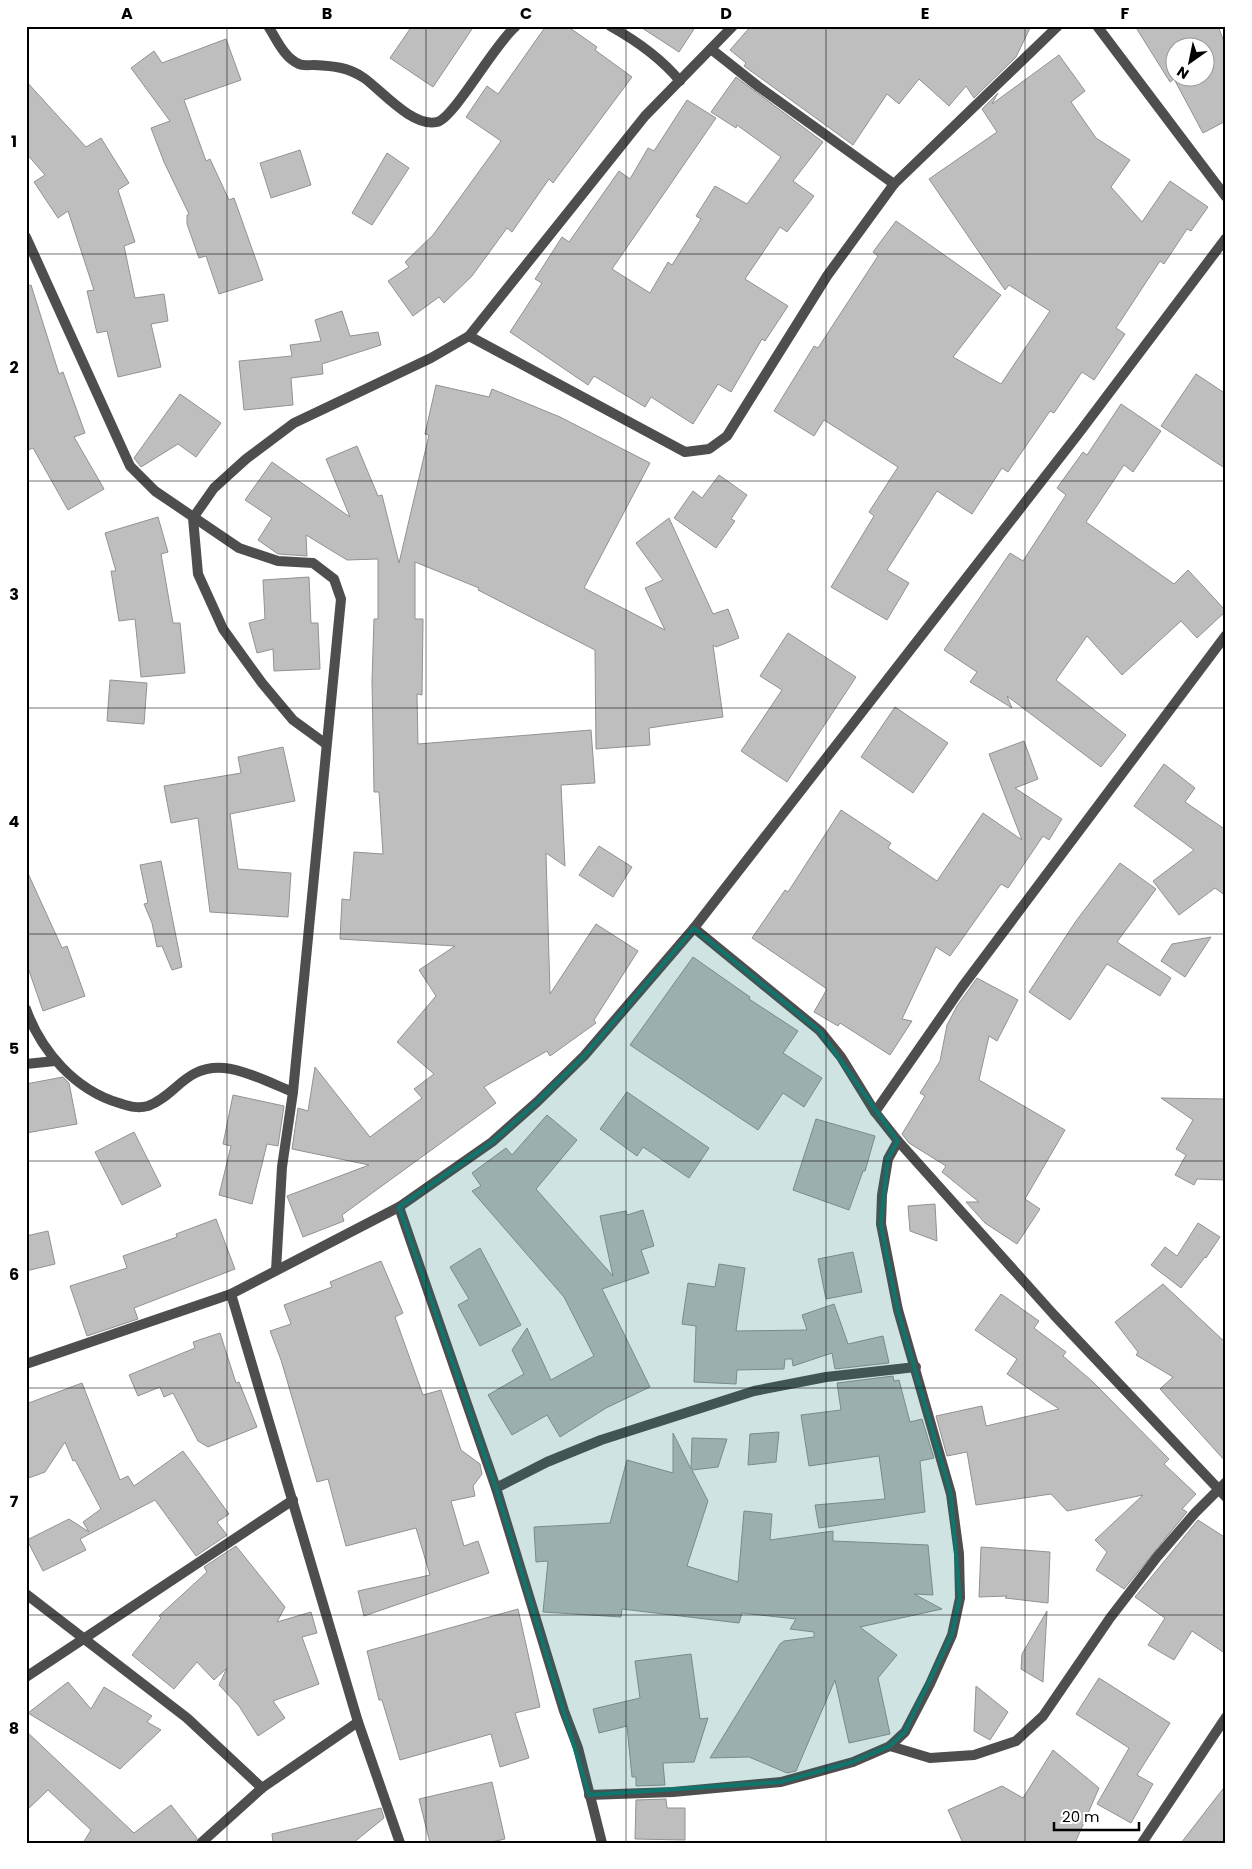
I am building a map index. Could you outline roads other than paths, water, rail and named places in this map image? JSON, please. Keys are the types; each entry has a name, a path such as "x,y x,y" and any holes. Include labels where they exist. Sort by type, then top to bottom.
{"street":[{"path":"268,26 289,57 299,64 336,66 350,69 365,79 388,101 409,114 437,123 449,115 499,44 516,26"},
{"path":"610,26 637,41 664,63 680,81"},
{"path":"326,744 293,720 262,683 223,629 198,574 194,518 214,488 246,459 294,423 431,358 469,336 645,116 733,26"},
{"path":"469,336 685,452 709,449 726,436 827,276 894,184 1058,26"},
{"path":"1097,26 1226,197"},
{"path":"712,49 759,87 894,184"},
{"path":"26,237 130,466 155,491 239,548 278,561 313,563 334,579 340,599 293,1092 282,1167 276,1270"},
{"path":"26,1364 231,1294 399,1207 492,1142 537,1102 584,1056 694,928 1079,433 1226,238"},
{"path":"875,1112 962,987 1226,635"},
{"path":"694,928 820,1031 841,1056 875,1112 898,1141 1054,1315 1222,1485 1226,1497"},
{"path":"26,1009 55,1061 74,1079 103,1098 138,1108 150,1105 199,1071 225,1068 293,1092"},
{"path":"26,1064 55,1061"},
{"path":"589,1795 673,1792 781,1782 853,1762 890,1746 905,1732 930,1684 952,1635 960,1598 959,1554 951,1494 916,1367 898,1310 881,1224 882,1195 888,1158 898,1141"},
{"path":"399,1207 496,1488 564,1711 578,1748 602,1843"},
{"path":"231,1294 358,1722 400,1843"},
{"path":"496,1488 547,1462 601,1440 746,1393 826,1376 916,1367"},
{"path":"890,1746 930,1758 974,1755 1016,1741 1043,1716 1134,1586 1222,1485"},
{"path":"26,1677 293,1500"},
{"path":"26,1594 187,1718 262,1788"},
{"path":"1142,1843 1226,1717"},
{"path":"201,1843 262,1788 358,1722"}]}
